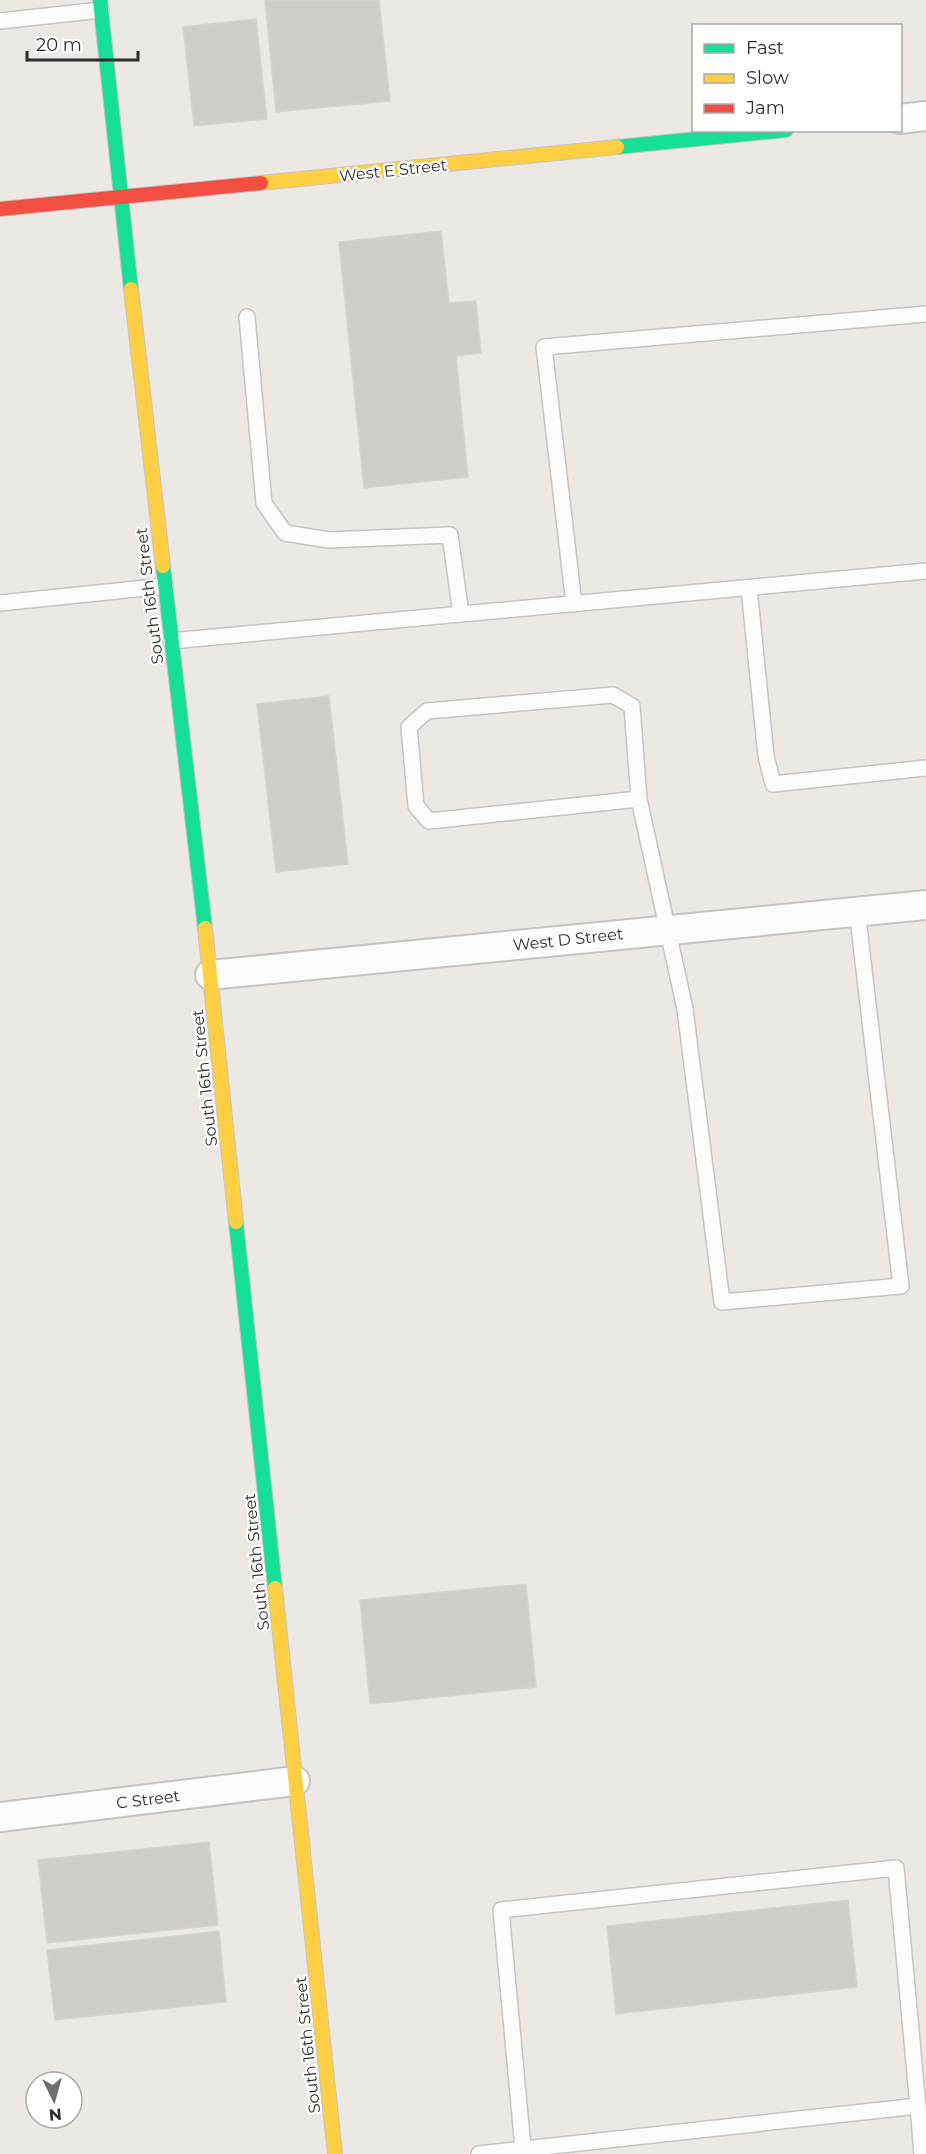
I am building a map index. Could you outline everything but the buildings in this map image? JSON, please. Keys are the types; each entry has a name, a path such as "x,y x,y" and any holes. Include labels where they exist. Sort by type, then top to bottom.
{"street":[{"name":"South 16th Street","path":"100,5 210,975 335,2154"},
{"path":"902,119 926,117"},
{"name":"West E Street","path":"0,209 766,132"},
{"name":"West D Street","path":"210,975 926,905"},
{"name":"C Street","path":"0,1817 295,1781"}],"lane":[{"path":"0,21 100,5"},
{"path":"574,604 544,347 926,314"},
{"path":"247,317 264,503 285,533 329,540 450,534 461,614"},
{"path":"171,641 926,572"},
{"path":"0,603 165,586"},
{"path":"749,588 766,756 773,784 926,768"},
{"path":"639,799 429,821 416,806 409,727 427,711 612,695 632,706 639,799 685,1009 722,1302 901,1286 858,910"},
{"path":"523,2148 501,1910 896,1868 922,2154"},
{"path":"479,2154 918,2106"}],"traffic: fast":[{"path":"100,0 131,289"},
{"path":"617,147 766,132"},
{"path":"163,566 205,928"},
{"path":"236,1222 275,1588"}],"traffic: slow":[{"path":"261,183 617,147"},
{"path":"131,289 163,566"},
{"path":"205,928 236,1222"},
{"path":"275,1588 335,2154"}],"traffic: jam":[{"path":"0,209 261,183"}]}
